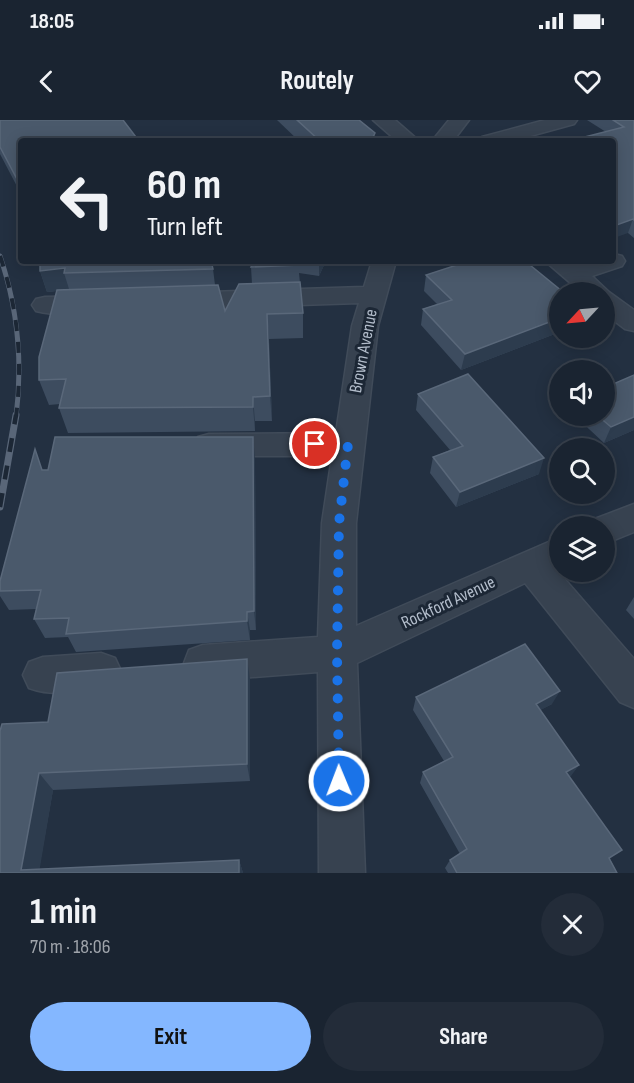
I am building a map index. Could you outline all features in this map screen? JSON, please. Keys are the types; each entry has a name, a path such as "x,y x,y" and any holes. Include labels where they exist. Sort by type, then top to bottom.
{"street":[{"path":"383,120 405,138"},
{"path":"444,138 459,120"},
{"path":"500,138 567,120"},
{"path":"616,260 634,254"},
{"name":"Brown Avenue","path":"342,873 337,653 339,523 365,326 383,264"},
{"path":"566,268 593,264"},
{"path":"566,268 584,282"},
{"path":"153,302 374,295"},
{"path":"45,305 117,303"},
{"path":"615,308 634,323"},
{"path":"183,445 348,444"},
{"path":"615,525 634,517"},
{"path":"545,557 634,689"},
{"name":"Rockford Avenue","path":"337,653 545,557"},
{"path":"43,675 337,653"}],"building":[{"path":"0,120 123,120 137,138 18,138 18,181 0,147"},
{"path":"297,120 359,120 375,133 372,138 317,138"},
{"path":"613,120 634,120 634,220 616,225 616,138 581,138 624,127"},
{"path":"40,264 212,264 213,269 64,273 65,268 40,271"},
{"path":"252,264 299,265 251,267"},
{"path":"460,264 529,264 551,282 549,322 465,354 423,309 452,300 426,275"},
{"path":"300,282 303,313 267,314 270,396 253,397 253,407 59,408 66,379 39,380 39,357 57,290 218,285 225,311 239,284"},
{"path":"468,374 544,458 460,492 433,457 463,446 418,394"},
{"path":"634,375 634,417 615,425 615,383"},
{"path":"55,437 253,437 254,611 247,612 247,621 66,634 69,618 34,619 41,590 0,591 0,581 35,449 42,470 48,470"},
{"path":"525,644 560,691 536,704 579,765 566,772 622,850 609,858 617,873 457,873 450,860 467,849 423,772 453,757 416,697"},
{"path":"247,659 247,764 39,773 21,870 239,860 239,873 0,873 0,731 2,724 48,722 57,673"}],"railway":[{"path":"0,256 15,315 19,355 16,417"},
{"path":"0,507 16,415"}],"route":[{"path":"315,444 348,444 339,523 337,653 339,781"}]}
